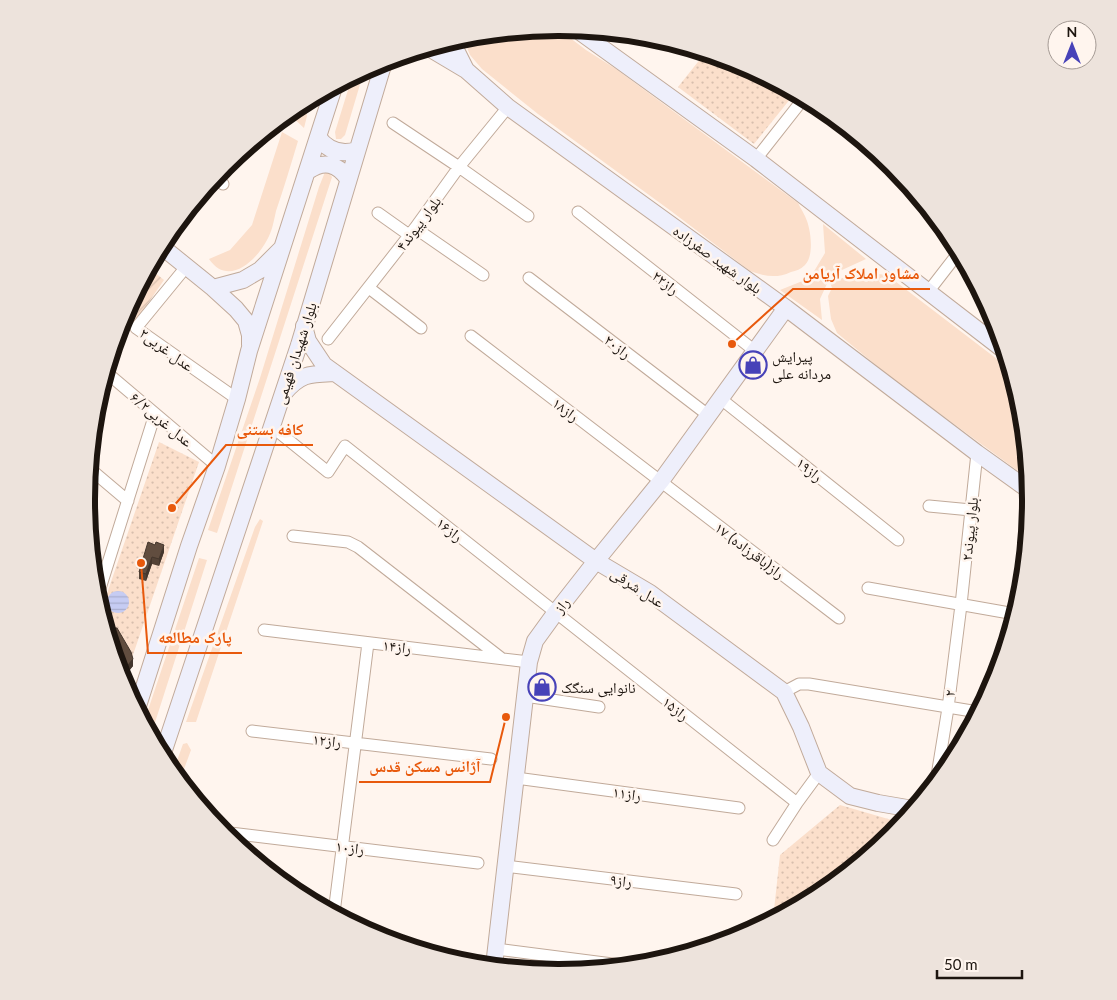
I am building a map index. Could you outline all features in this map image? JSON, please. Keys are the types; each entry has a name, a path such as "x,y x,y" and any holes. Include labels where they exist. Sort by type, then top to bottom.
{"street":[{"path":"588,37 756,159 995,343"},
{"path":"456,48 466,70"},
{"name":"بلوار شهید صفرزاده","path":"437,52 466,70 508,106 786,308 1021,485"},
{"name":"بلوار شهیدان فهیمی","path":"165,746 304,326 381,72"},
{"path":"140,699 217,466 249,351 331,96"},
{"path":"756,159 799,104"},
{"name":"بلوار پیوند۴","path":"328,339 508,106"},
{"path":"393,123 528,216"},
{"path":"318,137 328,148 335,151 357,150"},
{"path":"308,171 316,166 325,164 334,166 342,171 348,179"},
{"name":"راز۲۲","path":"578,212 755,351"},
{"path":"378,213 483,276"},
{"path":"213,288 243,280 260,270 284,246"},
{"path":"167,251 213,288 246,321 250,335 249,351"},
{"path":"928,292 954,258"},
{"name":"عدل غربی۲","path":"186,266 136,328 237,399"},
{"name":"راز۲۰","path":"529,278 708,415"},
{"path":"369,288 421,328"},
{"name":"راز","path":"495,959 529,662 535,641 596,560 661,481 786,308"},
{"name":"عدل شرقی","path":"304,326 308,341 316,356 334,373 596,560 650,593 784,692 801,727 819,773"},
{"name":"راز۱۸","path":"471,336 661,481"},
{"path":"281,397 291,385 304,376 334,373"},
{"name":"۶/۲عدل غربی","path":"112,377 217,466"},
{"name":"راز۱۹","path":"721,399 898,540"},
{"path":"101,572 128,501 156,414"},
{"name":"راز۱۶","path":"271,426 328,472 346,446 556,612"},
{"name":"بلوار پیوند۲","path":"961,605 977,453"},
{"path":"96,474 128,501"},
{"name":"۱۷ راز(باقرزاده)","path":"661,481 839,618"},
{"path":"929,506 971,510"},
{"path":"293,536 348,542 358,547 501,658"},
{"path":"868,588 1008,613"},
{"name":"۲","path":"939,765 961,605"},
{"name":"راز۱۵","path":"556,612 797,803"},
{"name":"راز۱۴","path":"264,630 529,662"},
{"path":"335,906 368,642"},
{"path":"784,692 799,684 809,684 971,711"},
{"path":"525,696 599,707"},
{"name":"راز۱۲","path":"252,731 491,759"},
{"path":"773,840 819,773 850,796 905,808"},
{"name":"راز۱۱","path":"516,778 739,808"},
{"name":"راز۱۰","path":"237,834 478,862"},
{"name":"راز۹","path":"505,866 736,894"},
{"path":"496,948 599,962"}],"shaded area":[{"path":"568,36 616,69 798,203 810,231 811,250 808,261 802,268 775,276 750,271 538,114 482,69 470,55 466,45 528,37"},
{"path":"700,59 764,84 791,98 754,144 678,87"},
{"path":"361,80 345,135 341,139 336,139 335,132 349,86"},
{"path":"306,111 307,116 304,128 294,119"},
{"path":"282,132 298,141 273,226 267,240 256,256 241,268 225,271 216,267 209,259 230,250 252,225"},
{"path":"325,172 329,173 332,177 217,533 208,530 260,378"},
{"path":"823,224 866,259 831,275 820,299 822,320 780,290 810,278 825,253"},
{"path":"861,272 887,275 1001,362 1013,410 1021,473 894,380 837,333 831,319 828,296 832,288 830,282"},
{"path":"155,273 164,280 124,337"},
{"path":"159,442 199,462 128,671 119,649 106,597"},
{"path":"260,519 263,521 196,722 186,722 255,527"},
{"path":"199,558 207,560 154,726 147,713"},
{"path":"187,743 191,750 183,771 176,763 183,744"},
{"path":"840,805 893,820 841,868 816,886 774,911 780,855"}],"water":[{"path":"118,591 126,594 129,602 126,610 118,613 110,610 107,602 110,594"}],"building":[{"path":"148,542 155,545 156,542 164,545 159,559 152,557 146,574 139,572"},
{"path":"115,628 117,628 131,652 133,659 128,665 126,666"}],"place":[{"name":"مشاور املاک آریامن","path":"732,344"},
{"name":"پیرایش مردانه علی","path":"753,365"},
{"name":"کافه بستنی","path":"172,508"},
{"name":"پارک مطالعه","path":"141,563"},
{"name":"نانوایی سنگک","path":"542,687"},
{"name":"آژانس مسکن قدس","path":"506,717"}]}
